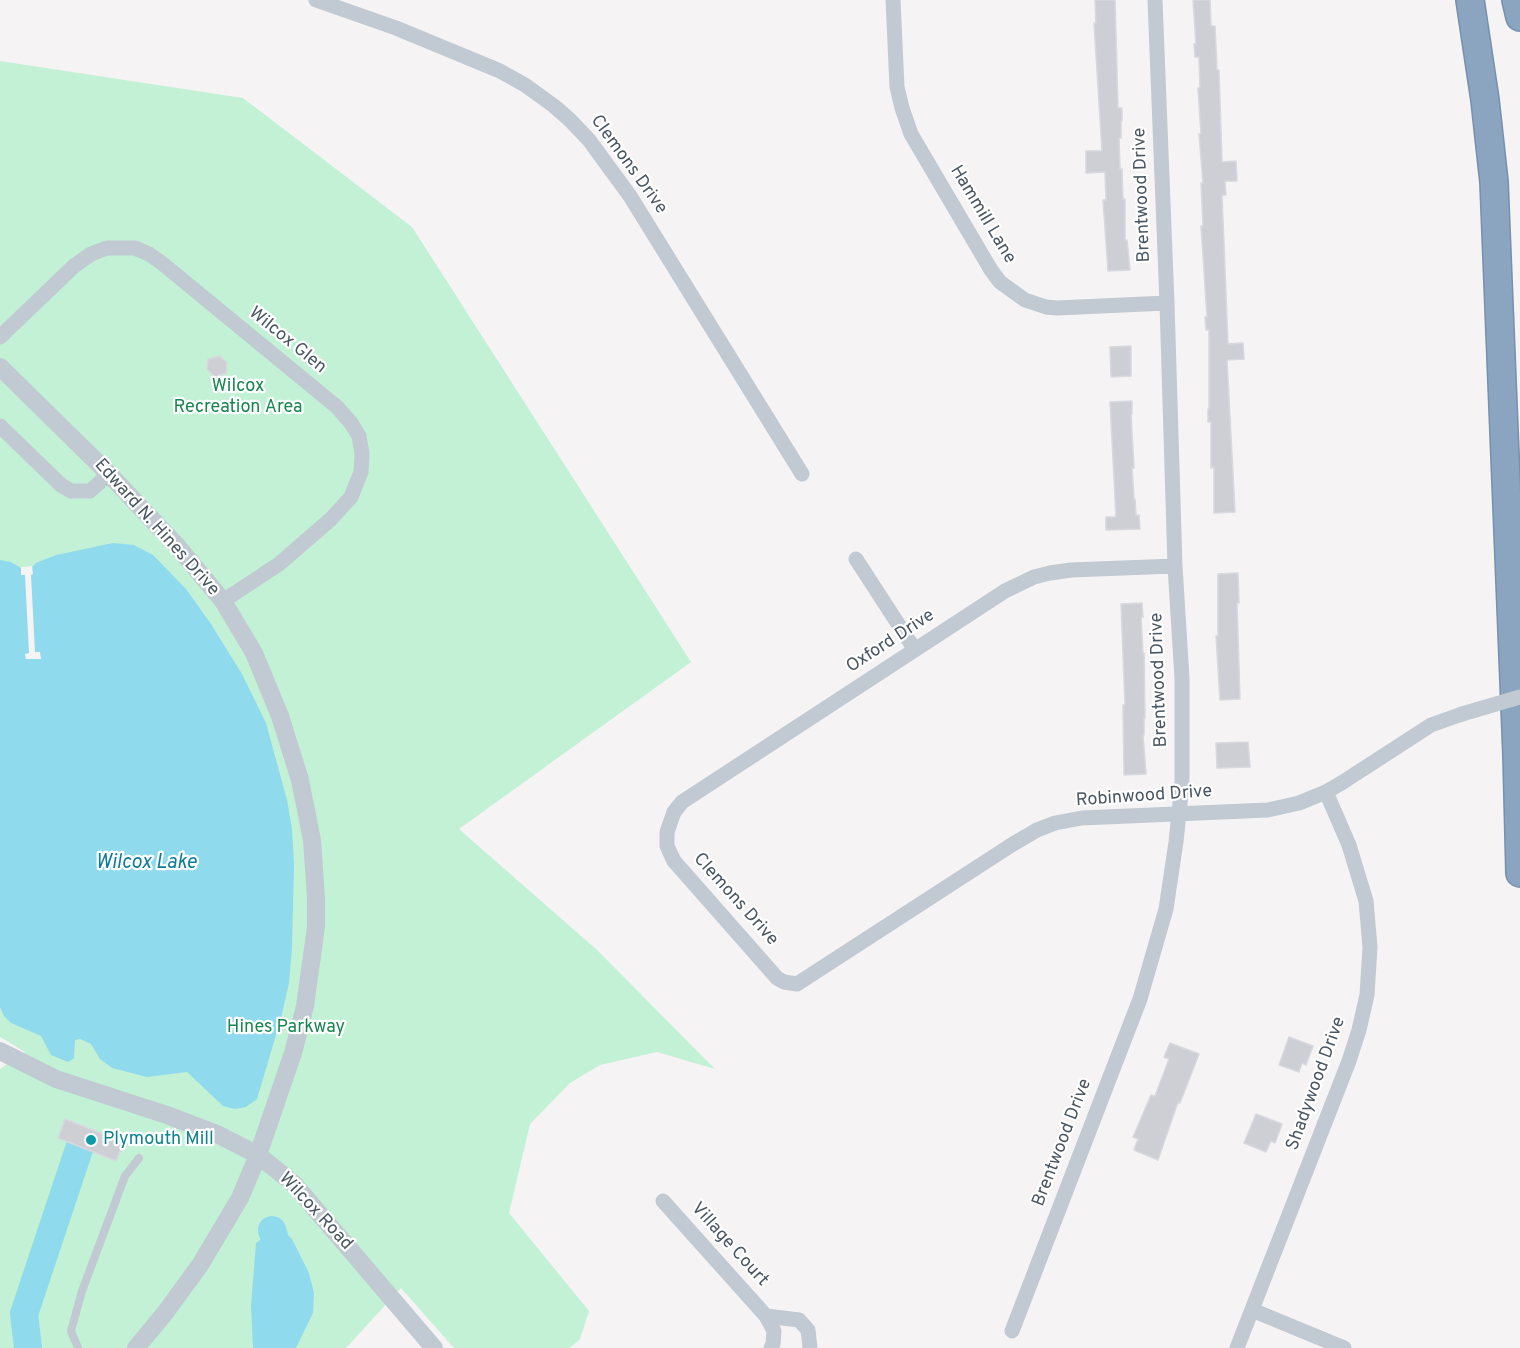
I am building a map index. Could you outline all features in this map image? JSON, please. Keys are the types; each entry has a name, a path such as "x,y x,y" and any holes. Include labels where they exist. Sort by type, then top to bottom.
{"highway":[{"path":"1470,0 1494,182 1520,873"},
{"path":"1516,0 1520,17"}],"street":[{"name":"Clemons Drive","path":"316,0 396,28 500,71 525,85 570,120 589,140 630,196 802,474"},
{"name":"Hammill Lane","path":"893,0 897,87 911,134 1000,282 1025,300 1046,307 1167,303"},
{"name":"Brentwood Drive","path":"1012,1331 1140,999 1166,909 1179,813 1182,784 1182,678 1175,566 1155,0"},
{"name":"Wilcox Glen","path":"0,337 74,266 91,254 107,248 135,248 163,264 337,407 351,423 359,436 362,454 361,472 351,497 331,519 279,564 223,601"},
{"name":"Edward N. Hines Drive","path":"0,367 110,474 178,547 223,601 254,654 280,716 294,758 307,812 315,869 316,927 305,1006 293,1053 258,1155 240,1198 200,1264 165,1313 136,1348"},
{"path":"0,426 61,485 71,491 90,491 110,474"},
{"path":"856,559 915,650"},
{"name":"Oxford Drive","path":"667,832 669,820 682,802 1005,591 1034,578 1071,570 1175,566"},
{"name":"Robinwood Drive","path":"790,984 802,982 1013,844 1037,831 1082,818 1268,810 1299,803 1326,792 1431,725 1520,697"},
{"name":"Shadywood Drive","path":"1237,1348 1349,1061 1359,1030 1366,994 1370,947 1366,901 1349,845 1326,792"},
{"name":"Clemons Drive","path":"667,832 667,846 674,861 777,978 790,984"},
{"name":"Wilcox Road","path":"0,1051 56,1078 219,1135 258,1155 294,1184 434,1348"},
{"name":"Village Court","path":"663,1201 766,1316 775,1336 771,1348"},
{"path":"1252,1310 1344,1348"},
{"name":"Village Court","path":"766,1316 799,1320 808,1330 810,1348"}],"lane":[{"path":"78,1348 71,1331 82,1291 125,1176 139,1158"}],"green space":[{"name":"Hines Parkway","path":"0,61 243,98 412,227 691,662 459,829 597,950 715,1069 657,1052 600,1065 570,1083 530,1124 509,1213 589,1311 580,1339 570,1348 454,1348 401,1288 346,1348 0,1348 0,1069 25,1052 0,1037"}],"water":[{"name":"Wilcox Lake","path":"113,543 134,545 153,555 186,589 211,624 242,674 266,723 287,800 292,829 294,864 289,983 257,1099 246,1107 235,1109 223,1106 187,1072 147,1077 112,1068 100,1059 91,1044 80,1039 75,1040 74,1058 68,1062 51,1055 41,1036 11,1023 4,1016 0,1007 0,560 11,562 21,568 32,567 56,555"},
{"path":"283,1231 292,1239 309,1273 314,1293 313,1313 296,1348 253,1348 251,1306 256,1243 268,1234"}],"pier":[{"path":"32,566 35,652 40,652 41,659 26,659 25,654 29,653 25,575 21,575 21,567"}],"building":[{"path":"1095,0 1115,0 1118,108 1122,108 1121,138 1119,138 1120,169 1122,169 1123,199 1125,199 1125,240 1127,240 1130,270 1108,271 1103,200 1106,200 1105,172 1086,173 1086,151 1102,151 1094,23 1096,23"},
{"path":"1193,0 1210,0 1211,26 1215,26 1217,70 1219,70 1222,162 1236,161 1237,181 1225,181 1226,195 1222,195 1228,344 1243,343 1244,359 1227,360 1235,512 1214,513 1214,467 1211,468 1211,422 1208,422 1209,330 1206,330 1205,317 1207,317 1201,226 1203,226 1201,183 1203,183 1199,134 1201,134 1198,88 1200,88 1199,57 1195,57"},
{"path":"1131,346 1131,376 1111,377 1110,347"},
{"path":"220,356 227,363 226,373 215,377 207,369 208,359"},
{"path":"1132,401 1134,468 1132,468 1136,516 1139,515 1140,529 1106,530 1106,517 1116,517 1110,402"},
{"path":"1238,573 1240,699 1220,700 1216,636 1218,636 1218,574"},
{"path":"1142,603 1145,718 1143,735 1146,774 1124,775 1123,705 1125,705 1121,604"},
{"path":"1248,742 1250,767 1217,768 1216,743"},
{"path":"1289,1037 1313,1046 1306,1065 1302,1063 1299,1072 1279,1065"},
{"path":"1170,1043 1199,1054 1180,1103 1178,1102 1158,1160 1134,1150 1138,1139 1133,1137 1151,1095 1155,1096 1169,1059 1164,1057"},
{"path":"1256,1114 1282,1124 1275,1143 1271,1141 1266,1152 1244,1143"},
{"name":"Plymouth Mill","path":"65,1119 124,1142 116,1161 58,1138"}],"waterway":[{"path":"28,1348 24,1314 79,1149"},
{"path":"272,1230 280,1255 287,1300 286,1329 276,1348"}],"place":[{"name":"Plymouth Mill","path":"91,1140"}],"park label":[{"name":"Wilcox Recreation Area","path":"238,397"}]}
